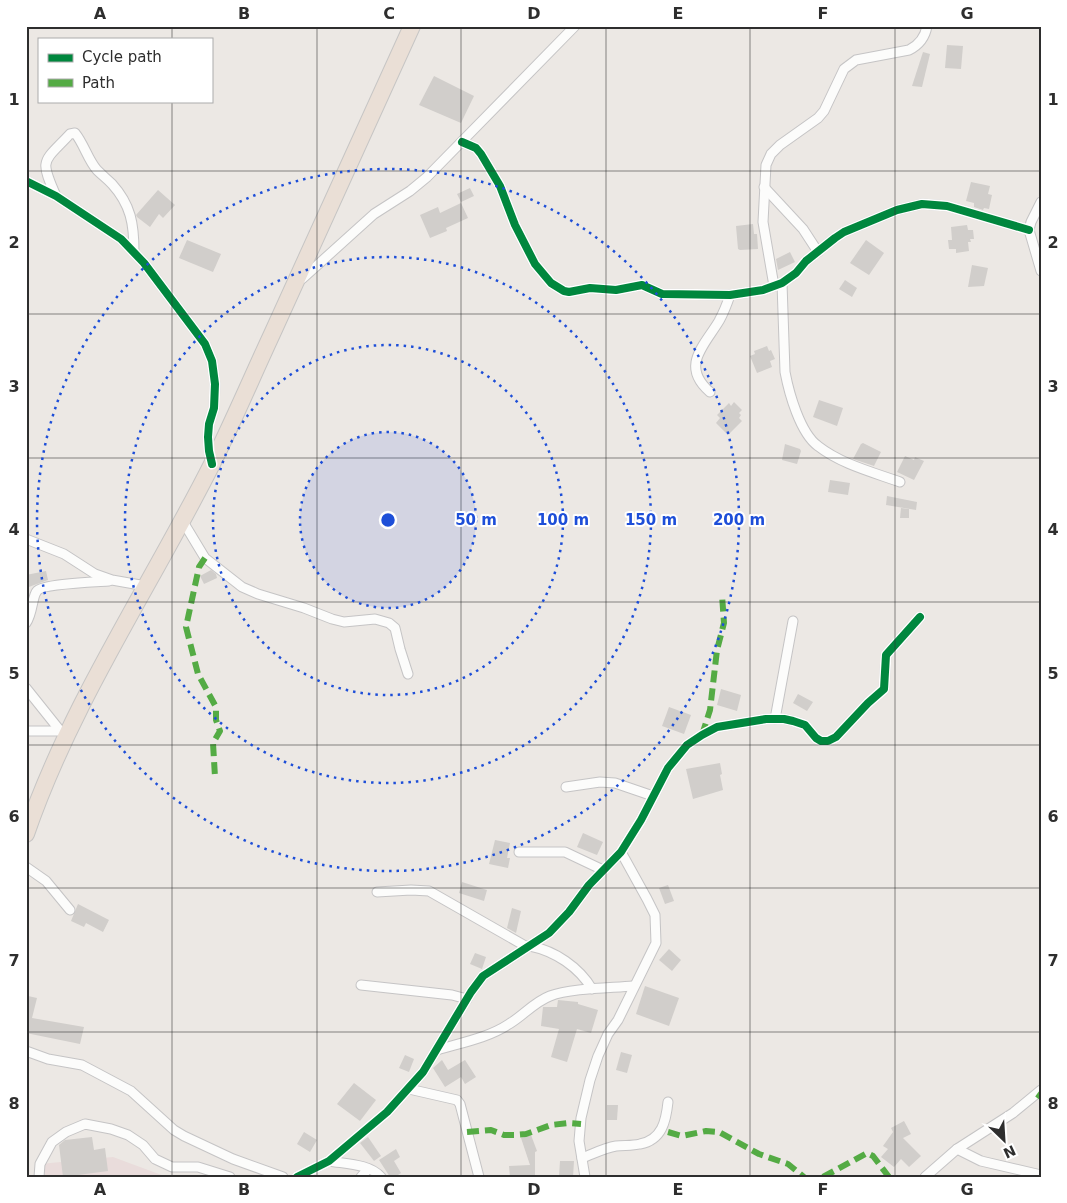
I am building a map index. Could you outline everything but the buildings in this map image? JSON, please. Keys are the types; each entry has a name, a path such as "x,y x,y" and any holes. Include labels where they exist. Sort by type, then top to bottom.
{"highway":[{"path":"26,834 63,734 83,702 212,464 412,26"}],"street":[{"path":"294,286 374,214 410,191 427,177 575,26"},
{"path":"900,482 851,465 817,446 804,428 788,384 786,372 778,284 763,222 764,187 766,165 771,154 818,118 824,111 844,69 856,60 909,50 923,40 927,26"},
{"path":"56,196 47,176 45,164 47,158 70,134 75,134 96,170 112,184 127,205 134,230 134,252"},
{"path":"462,142 476,148 486,161 500,186 526,248 541,272 558,288 569,292 590,288 616,290 642,285 662,294 730,295 763,290 778,284 796,273 835,238 854,227 897,210 922,204 947,206 1029,230"},
{"path":"26,181 56,196 120,238 134,252 205,344 212,361 215,384 214,408 209,424 208,437 212,464"},
{"path":"764,187 803,229 818,252"},
{"path":"1041,202 1029,230 1041,271"},
{"path":"710,392 700,384 695,369 697,357 726,309 730,295"},
{"path":"182,520 205,558 250,590 344,622 375,619 389,623 395,628 408,674"},
{"path":"28,542 64,554 95,574 112,580 146,586"},
{"path":"26,624 32,611 35,593 38,589 50,585 84,584 112,580"},
{"path":"297,1177 330,1161 387,1112 423,1072 483,976 549,933 570,912 589,885 620,852 641,820 676,758 686,746 717,727 775,719 793,720 806,725 816,738 821,741 836,736 868,703 884,690 886,655 920,617"},
{"path":"775,719 793,621"},
{"path":"26,688 63,734"},
{"path":"26,731 63,734"},
{"path":"566,787 600,782 615,782 654,796"},
{"path":"520,852 565,852 603,870"},
{"path":"585,1177 579,1140 581,1118 598,1056 656,943 654,915 620,852"},
{"path":"26,867 46,881 70,910"},
{"path":"377,892 429,891 529,947 544,949 558,957 585,978 592,990"},
{"path":"361,985 445,994 467,999"},
{"path":"437,1050 497,1031 550,996 633,986"},
{"path":"26,1051 48,1059 82,1065 131,1091 174,1130 184,1136 234,1159 283,1177"},
{"path":"409,1089 457,1100 460,1104 479,1177"},
{"path":"925,1177 957,1149 1013,1113 1041,1090"},
{"path":"582,1158 612,1147 639,1144 652,1140 657,1136 665,1123 668,1102"},
{"path":"39,1177 40,1164 52,1142 66,1132 85,1124 111,1129 128,1135 143,1145 156,1159 172,1167 198,1167 230,1177"},
{"path":"957,1149 981,1161 1041,1175"},
{"path":"330,1161 368,1169 377,1172 381,1177"},
{"path":"361,1177 368,1169"}],"shaded area":[{"path":"113,1157 167,1177 46,1177 40,1164"}],"marked path":[{"path":"205,558 199,567 186,627 198,674 216,707 216,720 220,731 213,743 215,777"},
{"path":"702,735 710,710 717,650 724,623 722,595"},
{"path":"1037,1094 1041,1097"},
{"path":"467,1132 491,1130 504,1135 515,1135 526,1134 551,1125 581,1124"},
{"path":"668,1132 682,1136 706,1131 719,1132 759,1154 788,1164 804,1177"},
{"path":"823,1177 867,1153 873,1156 889,1177"}],"cycle path":[{"path":"462,142 476,148 481,154 500,186 515,225 535,264 551,283 569,292 590,288 616,290 642,285 662,294 730,295 763,290 782,283 796,273 806,261 844,232 897,210 922,204 947,206 1029,230"},
{"path":"26,181 56,196 121,239 144,263 205,344 212,361 215,384 214,408 209,424 208,437 212,464"},
{"path":"297,1177 329,1161 387,1112 423,1072 471,992 483,976 549,933 569,912 589,885 621,852 641,820 668,768 687,745 717,727 766,719 784,719 805,725 821,741 828,741 836,737 884,689 886,655 920,617"}]}
